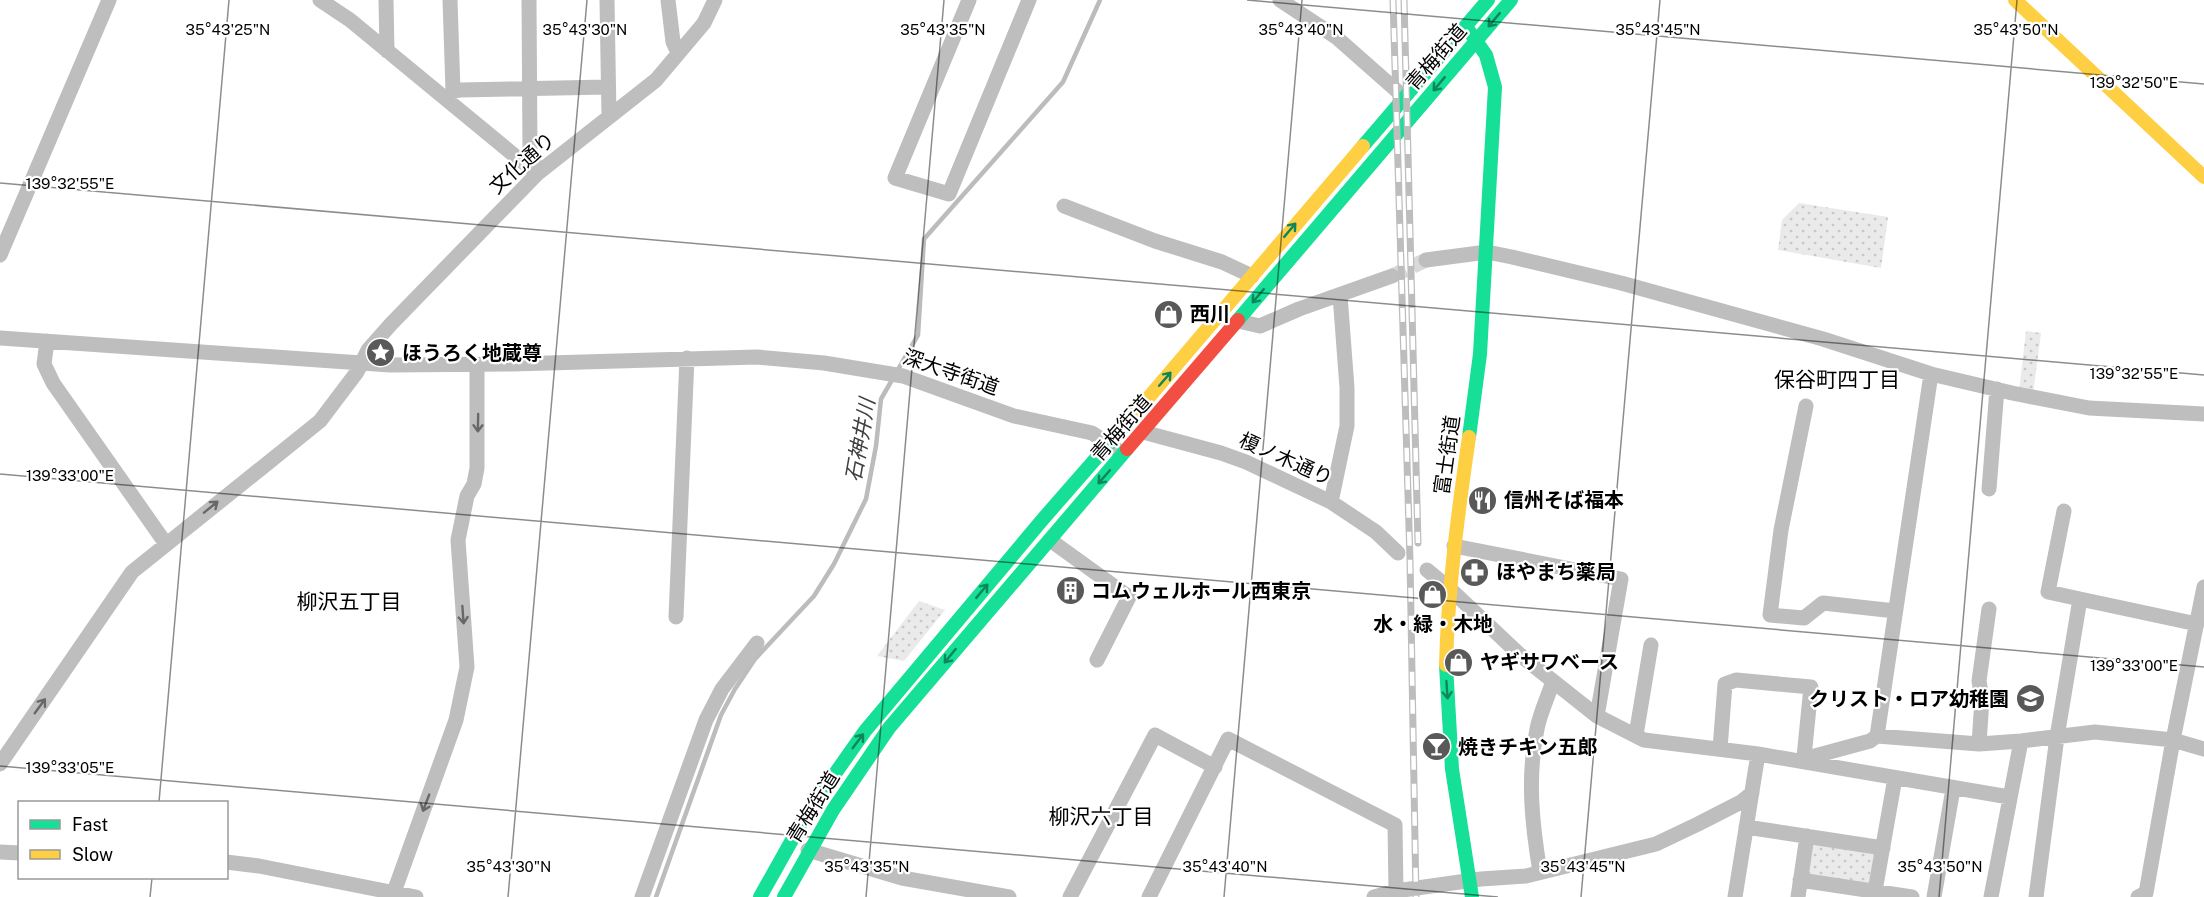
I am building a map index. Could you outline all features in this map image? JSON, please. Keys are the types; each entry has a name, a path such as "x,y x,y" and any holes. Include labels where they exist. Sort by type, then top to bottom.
{"main road":[{"name":"青梅街道","path":"760,897 806,815 865,731 1488,0"},
{"name":"青梅街道","path":"784,897 808,850 872,751 1511,0"},
{"path":"2015,0 2204,177"},
{"name":"富士街道","path":"1466,26 1488,56 1495,87 1487,252 1476,385 1454,546 1446,671 1452,769 1472,897"}],"street":[{"path":"0,255 109,0"},
{"path":"386,0 387,51"},
{"path":"449,95 450,0"},
{"path":"529,0 530,151 538,172"},
{"path":"607,0 609,116"},
{"path":"668,0 673,42 678,53"},
{"name":"文化通り","path":"0,764 132,572 320,421 357,372 360,363 391,324 538,172 656,80 704,23 715,0"},
{"path":"969,0 894,178 949,194 1029,0"},
{"path":"1280,0 1336,37 1404,97"},
{"path":"323,1 387,51 449,95 520,160 538,172"},
{"path":"449,95 608,87"},
{"path":"1064,206 1155,241 1222,262 1252,276"},
{"path":"1426,260 1487,252 1621,283 1823,339 1930,374 2090,408 2204,414"},
{"path":"1238,321 1260,326 1392,276"},
{"path":"1331,502 1347,426 1346,366 1340,295"},
{"path":"0,338 390,365 477,365 477,468 474,484 467,496 458,540 467,667 456,720 394,892"},
{"path":"47,341 44,364 53,383 166,544"},
{"name":"深大寺街道","path":"477,365 756,357 896,374 1014,416 1092,433 1109,442 1124,455"},
{"path":"676,617 687,358"},
{"path":"1877,736 1930,374"},
{"path":"1989,489 1997,389"},
{"path":"1806,406 1781,530 1770,615 1804,618 1823,603 1895,611"},
{"name":"榎ノ木通り","path":"1143,432 1246,462 1331,502 1376,532 1398,552"},
{"path":"2064,511 2048,592 2197,624"},
{"path":"1050,540 1129,597 1097,660"},
{"path":"1454,546 1621,579 1597,716"},
{"path":"1426,570 1450,589 1520,655 1597,716 1644,740 1801,759 1953,789 2009,797"},
{"path":"2138,897 2146,893 2173,740 2204,587"},
{"path":"2036,897 2057,737 2080,598"},
{"path":"1979,744 1982,699 1979,681 1989,609"},
{"path":"642,897 706,720 722,690 757,643"},
{"path":"1636,735 1651,645"},
{"path":"1720,749 1725,684 1736,680 1811,687 1801,759"},
{"path":"1540,872 1533,835 1530,788 1537,728 1553,681"},
{"path":"1801,759 1870,741 1877,736 1979,744 2095,732 2173,740 2204,748"},
{"path":"1070,897 1155,735 1215,767"},
{"path":"1149,897 1228,740 1395,825 1396,891"},
{"path":"1991,897 2021,741"},
{"path":"1735,897 1758,754"},
{"path":"1875,891 1895,778"},
{"path":"1934,897 1953,789"},
{"path":"1374,897 1396,891 1527,876 1656,844 1741,802 1752,794"},
{"path":"1746,827 1883,848"},
{"path":"1798,897 1807,836"},
{"path":"808,850 902,878 1004,897"},
{"path":"0,852 18,854"},
{"path":"228,862 259,866 364,891 394,892 416,897"},
{"path":"1800,880 1912,897"}],"shaded area":[{"path":"1799,203 1888,217 1881,268 1778,250 1782,220"},
{"path":"2026,331 2041,333 2033,394 2019,392"},
{"path":"919,601 945,610 904,661 877,656"},
{"path":"1807,836 1883,848 1875,891 1800,880"}],"waterway":[{"name":"石神井川","path":"656,897 721,715 755,659 814,596 834,564 866,499 876,446 881,399 918,335 924,239 1063,82 1100,0"}],"tunnel":[{"path":"1392,276 1426,260"}],"railway":[{"path":"1393,0 1410,560 1416,897"},
{"path":"1404,0 1418,543"}],"traffic: fast":[{"path":"1363,146 1488,0"},
{"path":"1238,320 1511,0"},
{"path":"1467,28 1486,55 1495,87 1480,354 1469,437"},
{"path":"760,897 806,815 865,731 1126,424"},
{"path":"784,897 833,810 889,728 1127,449"},
{"path":"1446,665 1452,769 1472,897"}],"traffic: slow":[{"path":"2015,0 2204,177"},
{"path":"1126,424 1363,146"},
{"path":"1446,665 1451,579 1469,437"}],"traffic: jam":[{"path":"1127,449 1238,320"}],"place":[{"name":"西川","path":"1169,314"},
{"name":"ほうろく地蔵尊","path":"381,353"},
{"name":"信州そば福本","path":"1483,500"},
{"name":"ほやまち薬局","path":"1475,572"},
{"name":"コムウェルホール西東京","path":"1070,591"},
{"name":"水・緑・木地","path":"1433,594"},
{"name":"ヤギサワベース","path":"1459,662"},
{"name":"クリスト・ロア幼稚園","path":"2030,699"},
{"name":"焼きチキン五郎","path":"1437,747"}],"district":[{"name":"保谷町四丁目","path":"1837,379"},
{"name":"柳沢五丁目","path":"349,601"},
{"name":"柳沢六丁目","path":"1101,816"}]}
